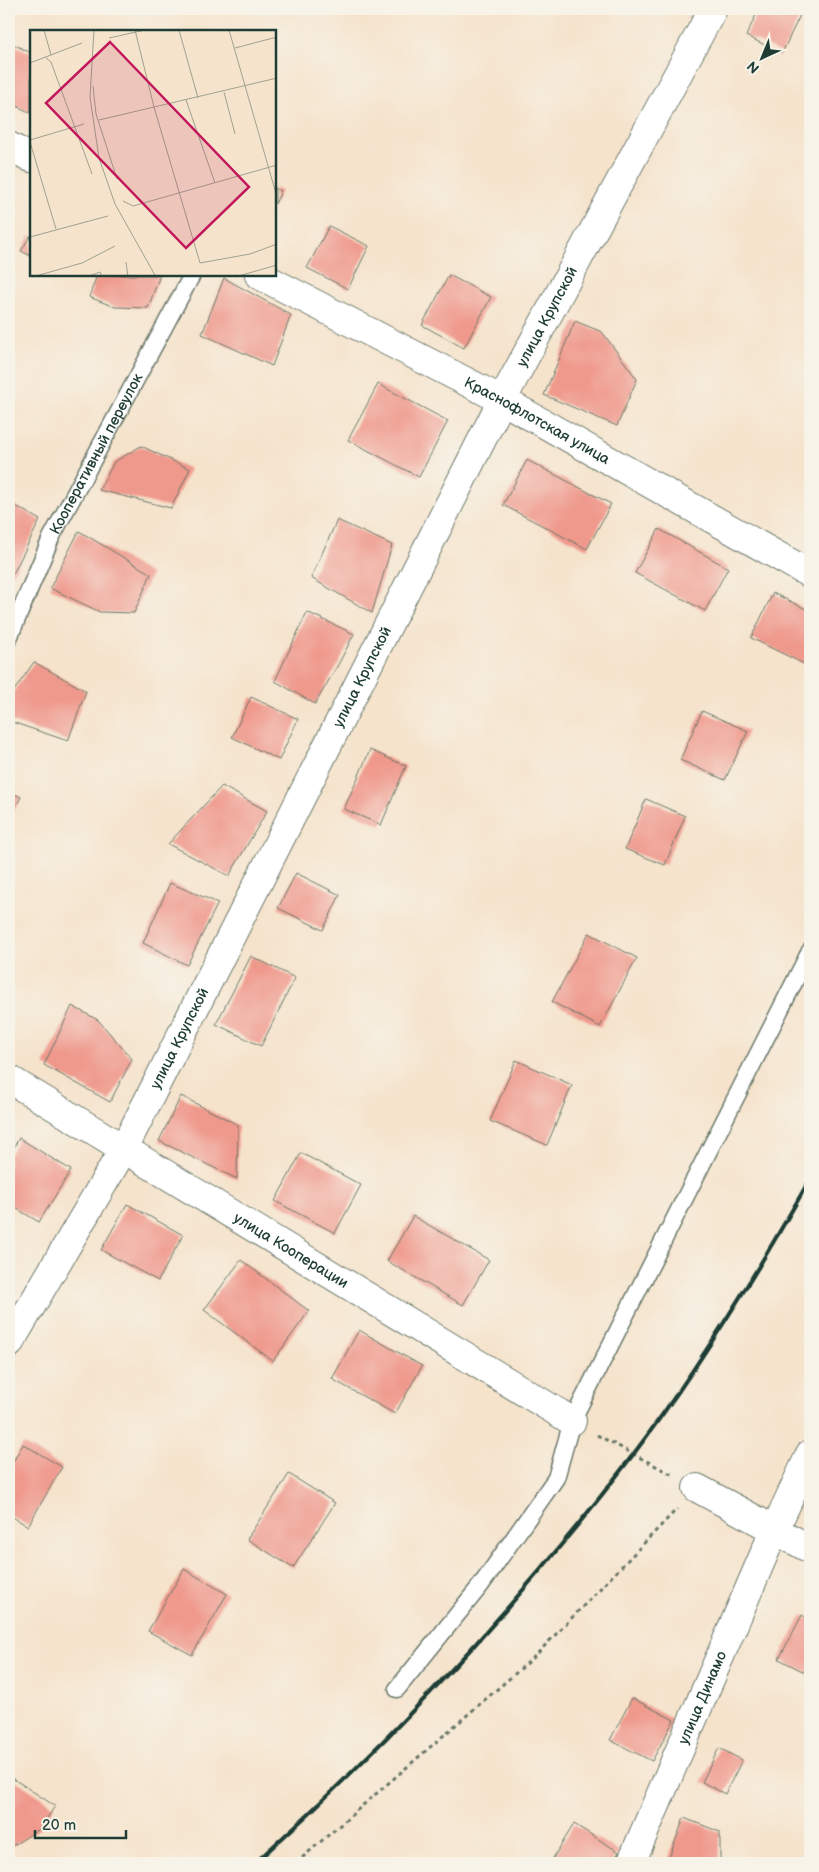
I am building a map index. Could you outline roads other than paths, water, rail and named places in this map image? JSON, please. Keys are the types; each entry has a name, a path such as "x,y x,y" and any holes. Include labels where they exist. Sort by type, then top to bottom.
{"street":[{"name":"улица Крупской","path":"9,1344 123,1150 502,400 713,9"},
{"path":"9,146 30,157"},
{"name":"Краснофлотская улица","path":"260,276 502,400 810,574"},
{"name":"улица Кооперации","path":"9,1080 572,1421"},
{"name":"улица Динамо","path":"631,1863 774,1531 810,1454"},
{"path":"697,1488 810,1550"}],"lane":[{"name":"Кооперативный переулок","path":"9,638 51,538 191,276"},
{"path":"397,1689 481,1585 556,1478 572,1421 810,951"}],"railway":[{"path":"255,1863 356,1768 453,1668 500,1617 589,1511 632,1456 703,1355 769,1250 810,1179"}]}
